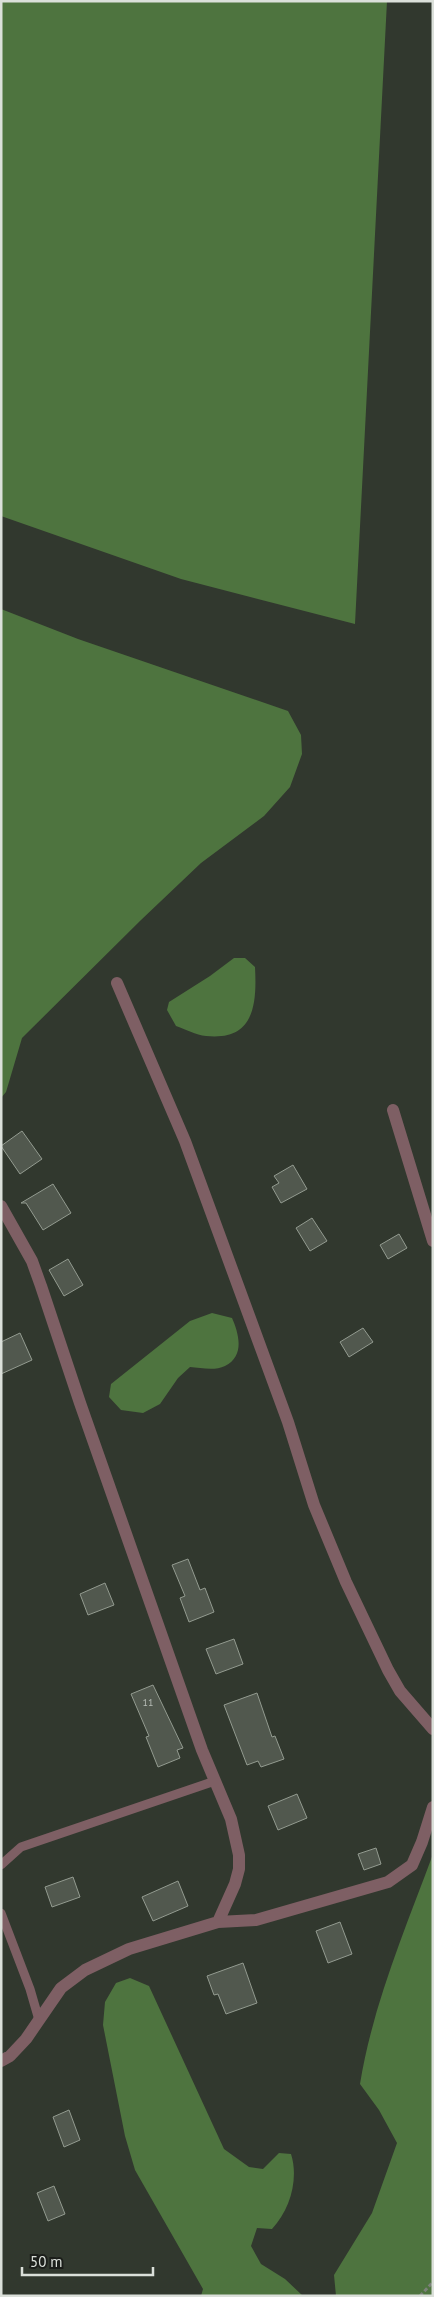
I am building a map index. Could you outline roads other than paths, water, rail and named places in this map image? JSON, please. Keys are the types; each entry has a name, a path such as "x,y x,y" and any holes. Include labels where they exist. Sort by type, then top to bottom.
{"street":[{"path":"117,982 188,1150 288,1422 305,1482 325,1530 388,1670 400,1691 433,1729"},
{"path":"393,1110 433,1241"},
{"path":"1,1206 32,1262 42,1286 80,1403 215,1781 231,1819 239,1855 239,1869 235,1884 218,1922"},
{"path":"1,2061 10,2056 26,2039 61,1988 85,1970 129,1949 218,1922 256,1920 388,1882 412,1864 422,1842 433,1807"}],"lane":[{"path":"1,1865 21,1847 215,1781"},
{"path":"1,1913 30,1989 39,2020"}]}
